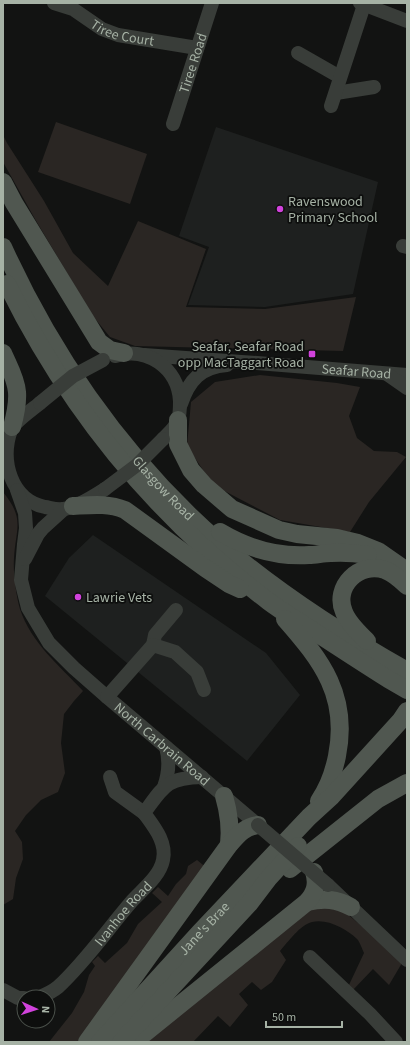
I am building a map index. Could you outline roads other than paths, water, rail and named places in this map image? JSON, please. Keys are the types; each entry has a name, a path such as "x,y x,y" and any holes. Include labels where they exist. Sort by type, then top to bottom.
{"main road":[{"path":"3,182 14,203 99,342 110,350 124,353"},
{"name":"Glasgow Road","path":"3,247 27,297 58,352 99,412 148,472 190,515 266,580 394,668"},
{"name":"Glasgow Road","path":"3,276 27,323 74,400 104,440 160,505 229,569 267,600 394,668"},
{"path":"3,353 16,384 17,394 16,409 8,431"},
{"path":"179,413 178,444 191,470 204,485 232,509 279,530 296,534 337,538 358,543 378,551 407,571"},
{"path":"69,508 105,504 125,510 163,539 229,584 267,600 313,652 334,689 341,725 340,743 335,765 322,797 309,817"},
{"path":"190,515 236,542 258,549 288,555 348,552 388,559"},
{"path":"407,586 395,576 384,570 364,569 356,573 347,582 342,591 341,601 344,612 363,637 394,668 407,690"},
{"path":"309,817 332,796 401,720 407,711"},
{"path":"249,904 268,879 407,727"},
{"path":"249,904 293,866 378,799 407,783"},
{"path":"224,796 230,821 231,832 229,845"},
{"name":"Jane's Brae","path":"100,1042 309,817"},
{"path":"87,1042 229,845 245,829 258,825"},
{"path":"314,872 318,899 346,902"},
{"path":"134,1042 317,892"},
{"name":"Jane's Brae","path":"121,1042 249,904"}],"street":[{"name":"Tiree Court","path":"54,3 73,9 102,29 118,35 197,48"},
{"name":"Tiree Road","path":"172,124 212,3"},
{"path":"374,86 333,99 362,4 407,21"},
{"path":"298,53 340,77"},
{"path":"8,431 73,376 103,360 124,353 144,356 162,365 171,374 177,384 179,413"},
{"name":"Seafar Road","path":"144,356 308,366 407,375"},
{"name":"Seafar Road","path":"105,489 137,465 163,439 179,413 185,393 190,383 198,375 221,366 258,363"},
{"path":"387,374 407,388"},
{"name":"North Carbrain Road","path":"8,431 5,465 8,477 25,513 26,528 21,580 28,608 49,643 74,668 107,697 314,872"},
{"path":"11,483 26,500 41,506 69,508"},
{"name":"North Carbrain Road","path":"22,565 38,534 43,528 69,508 105,489"},
{"path":"107,697 153,645 154,635 176,610"},
{"path":"153,645 175,652 198,672 204,690"},
{"path":"164,787 169,769 169,758 166,747"},
{"name":"Ivanhoe Road","path":"55,989 85,959 132,901 159,871 163,860 162,842 158,834 144,813 115,792 110,777"},
{"path":"144,813 164,787 172,782 180,779 202,777"},
{"path":"317,892 360,908 407,950"},
{"path":"346,902 407,960"},
{"path":"310,957 370,1014 396,1042"},
{"path":"3,990 16,997"}],"place":[{"name":"Ravenswood Primary School","path":"280,209"},
{"name":"Seafar, Seafar Road opp MacTaggart Road","path":"312,354"},
{"name":"Lawrie Vets","path":"78,597"}]}
